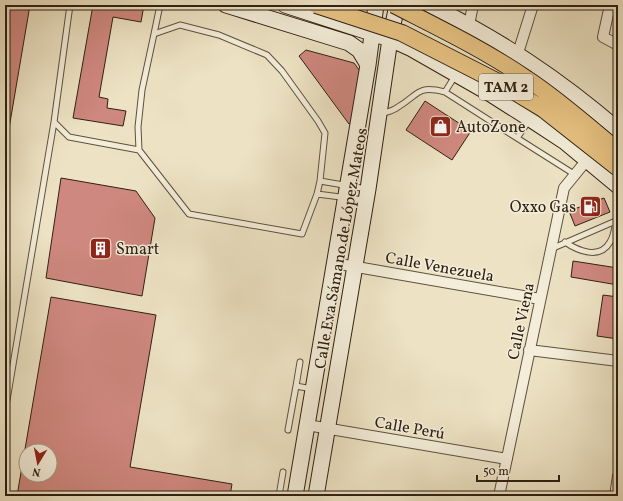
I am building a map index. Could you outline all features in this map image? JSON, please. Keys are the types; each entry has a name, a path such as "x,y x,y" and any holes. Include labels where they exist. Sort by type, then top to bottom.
{"main road":[{"path":"226,5 349,43 359,50 368,65"},
{"path":"285,5 377,29 390,39 412,49 456,74 530,119 564,142 618,186"},
{"name":"TAM 2","path":"316,5 377,29 414,38 506,87 543,109 618,168"},
{"name":"Calle Eva Sámano de López Mateos","path":"295,496 368,65 377,29 376,5"},
{"name":"TAM 2","path":"394,5 462,39 526,78 556,100 618,151"},
{"name":"Calle Eva Sámano de López Mateos","path":"316,496 380,115 386,63 397,5"},
{"path":"430,5 518,53 590,106 618,130"},
{"path":"386,63 394,51 412,49"}],"street":[{"path":"469,25 473,5"},
{"path":"518,53 533,5"},
{"path":"610,5 603,37 618,45"},
{"name":"Calle Viena","path":"499,496 564,188 586,161"},
{"name":"Calle Venezuela","path":"334,263 540,299"},
{"path":"529,350 618,361"},
{"name":"Calle Perú","path":"307,425 507,458"},
{"path":"615,496 618,476"}],"lane":[{"path":"5,412 54,122 70,5"},
{"path":"154,34 180,25 219,35 267,54 301,96 325,133 320,181 317,194 302,234 189,214 140,150 138,127 142,90 160,5"},
{"path":"445,92 456,74"},
{"path":"380,115 398,108 419,91 433,89 445,92 574,174"},
{"path":"517,138 530,119"},
{"path":"54,122 69,138 140,150"},
{"path":"320,181 347,192 367,195"},
{"path":"317,194 347,192 367,195"},
{"path":"550,249 617,220"},
{"path":"565,242 577,250 588,253 602,249 610,242 617,220"},
{"path":"288,430 300,362"},
{"path":"296,386 313,389"},
{"path":"278,496 283,472"}],"building":[{"path":"5,5 30,5 5,152"},
{"path":"93,5 144,5 141,22 113,17 99,97 108,99 107,108 126,111 123,126 73,118"},
{"path":"306,50 354,63 365,78 352,122 349,124 299,56"},
{"path":"425,101 471,131 452,160 406,130"},
{"name":"Smart","path":"61,178 136,191 155,218 142,296 46,278"},
{"path":"604,198 610,212 575,226 569,211"},
{"path":"573,261 618,268 618,285 571,277"},
{"path":"603,295 618,297 618,339 597,336"},
{"path":"51,297 156,315 130,467 232,484 230,496 17,496 19,483 58,483 58,443 26,443"}],"place":[{"name":"AutoZone","path":"441,126"},
{"name":"Oxxo Gas","path":"591,206"},
{"name":"Smart","path":"100,248"}]}
